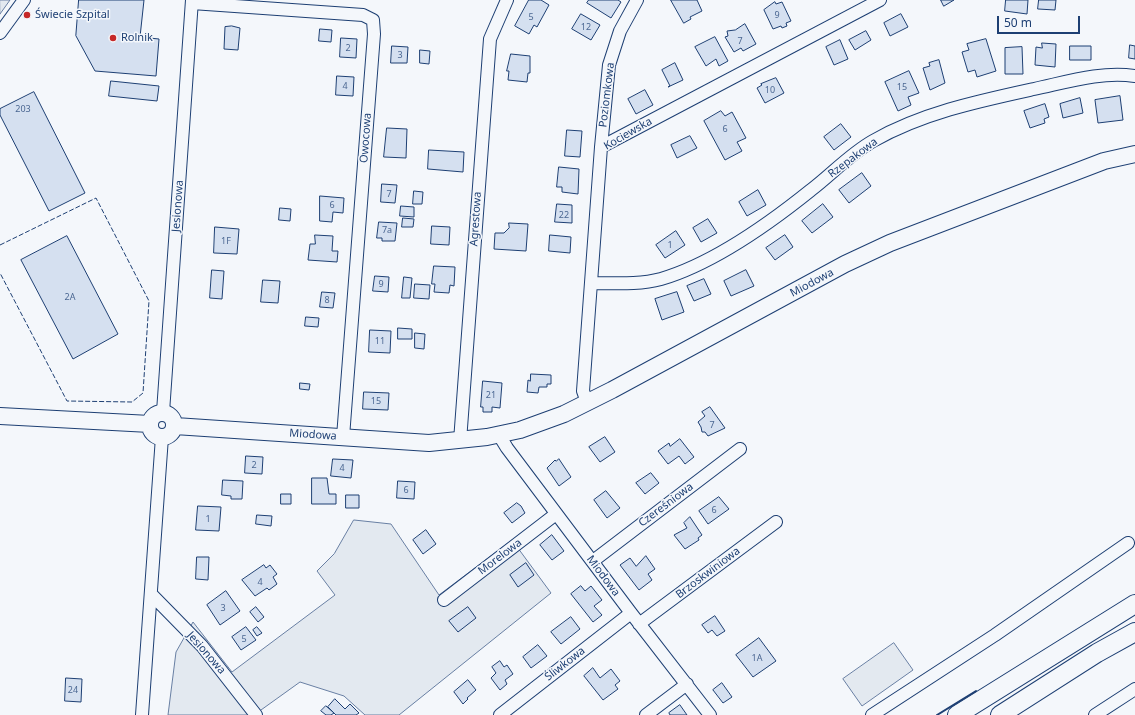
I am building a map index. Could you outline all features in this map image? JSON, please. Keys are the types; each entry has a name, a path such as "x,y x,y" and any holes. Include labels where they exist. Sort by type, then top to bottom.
{"highway":[{"path":"956,715 1135,604"},
{"path":"1000,715 1097,653 1135,632"}],"main road":[{"name":"Miodowa","path":"175,426 429,443 460,441 499,435 534,425 564,414 845,264 890,243 1104,161 1135,154"},
{"path":"163,412 172,416 175,426 171,434 162,437 153,433 150,424 154,415 163,412"},
{"path":"0,416 150,424"}],"street":[{"path":"0,33 24,0"},
{"name":"Agrestowa","path":"460,441 490,39 506,0"},
{"name":"Poziomkowa","path":"601,147 609,65 620,31 637,0"},
{"name":"Kociewska","path":"587,402 583,391 601,147 861,4 880,0"},
{"name":"Jesionowa","path":"163,412 192,2"},
{"name":"Owocowa","path":"192,2 362,15 373,20 374,34 343,437"},
{"name":"Rzepakowa","path":"591,283 640,283 660,279 720,253 744,239 811,191 872,142 929,115 1012,94 1093,77 1117,74 1135,76"},
{"name":"Miodowa","path":"499,435 507,448 593,561 631,614 710,715"},
{"path":"142,715 162,437"},
{"name":"Czereśniowa","path":"593,561 740,449"},
{"name":"Morelowa","path":"444,600 556,514"},
{"name":"Brzoskwiniowa","path":"639,624 776,522"},
{"path":"872,715 995,635 1128,543"},
{"name":"Jesionowa","path":"151,594 202,646 256,715"},
{"name":"Śliwkowa","path":"500,715 631,614"},
{"path":"646,715 687,684"},
{"path":"1095,715 1135,689"}],"shaded area":[{"path":"0,0 10,0 0,14"},
{"path":"354,520 391,524 439,595 512,540 551,593 399,715 365,715 344,696 300,682 254,715 168,715 176,652 193,622 232,672 335,595 317,571 334,554"},
{"path":"894,643 913,670 862,706 843,679"}],"building":[{"name":"Rolnik","path":"79,0 144,0 140,37 159,39 156,76 95,71 76,36"},
{"path":"529,0 541,0 549,5 537,27 534,25 529,34 515,26"},
{"path":"589,0 618,0 621,2 611,18 587,3"},
{"path":"671,0 697,0 702,11 690,17 691,19 684,23"},
{"path":"941,0 954,0 944,6"},
{"path":"1006,0 1028,0 1027,14 1005,11"},
{"path":"1039,0 1056,0 1055,10 1038,9"},
{"path":"775,2 776,4 782,2 791,21 786,23 787,26 782,28 781,26 773,29 764,10"},
{"path":"581,14 600,25 591,40 572,29"},
{"path":"901,14 908,27 890,36 884,23"},
{"path":"745,24 756,44 743,51 741,48 734,52 725,37 728,36 727,31 735,30"},
{"path":"232,26 240,28 238,50 224,49 225,27"},
{"path":"320,29 332,30 331,42 319,41"},
{"path":"866,31 871,40 855,50 849,40"},
{"path":"715,37 728,61 719,66 716,59 706,66 695,47"},
{"path":"341,38 357,39 356,58 340,57"},
{"path":"986,39 996,71 977,77 975,70 968,72 962,52 969,50 967,44"},
{"path":"840,40 848,59 834,65 826,47"},
{"path":"1042,43 1056,44 1055,67 1035,65 1036,47 1042,48"},
{"path":"1130,45 1135,46 1135,59 1129,58"},
{"path":"392,46 408,47 407,63 391,63"},
{"path":"1070,46 1091,46 1091,60 1070,60"},
{"path":"1022,47 1023,74 1005,74 1005,48"},
{"path":"420,50 430,51 429,64 420,63"},
{"path":"511,54 530,56 530,73 528,73 527,82 508,80 509,71 507,71"},
{"path":"939,60 945,83 930,90 923,68 930,66 929,63"},
{"path":"675,63 683,80 668,87 670,86 662,70"},
{"path":"909,71 919,93 908,97 911,105 898,111 885,82"},
{"path":"337,76 354,77 353,96 336,95"},
{"path":"776,78 784,93 765,103 757,88 762,85 761,84"},
{"path":"111,81 159,86 157,101 109,96"},
{"path":"645,90 653,105 636,114 628,99"},
{"path":"34,92 85,193 49,211 0,115 0,109"},
{"path":"1120,96 1123,120 1098,123 1095,100"},
{"path":"1080,98 1083,113 1063,118 1060,104"},
{"path":"1045,104 1049,117 1044,119 1045,123 1030,128 1024,111"},
{"path":"721,111 725,116 732,112 746,138 737,142 742,151 725,160 704,121"},
{"path":"841,124 851,137 834,150 824,137"},
{"path":"387,128 407,129 406,158 384,157"},
{"path":"567,130 582,131 580,157 565,156"},
{"path":"690,136 697,148 677,158 671,145"},
{"path":"429,150 464,152 463,172 428,169"},
{"path":"559,167 579,169 578,194 562,192 562,187 557,187"},
{"path":"862,173 871,186 849,203 839,190"},
{"path":"382,184 397,185 395,203 381,202"},
{"path":"758,190 766,205 747,216 739,202"},
{"path":"414,191 423,192 422,204 413,204"},
{"path":"320,196 344,198 343,213 333,212 332,222 320,221"},
{"path":"557,204 572,205 572,223 555,222"},
{"path":"823,204 833,217 812,233 802,221"},
{"path":"401,206 414,207 414,217 400,216"},
{"path":"280,208 291,209 290,221 279,220"},
{"path":"403,218 414,219 413,227 402,227"},
{"path":"708,219 717,233 701,242 693,228"},
{"path":"379,222 397,223 395,241 382,241 382,238 377,238"},
{"path":"509,223 528,224 526,251 494,249 495,233 504,233 509,228"},
{"path":"432,226 450,227 449,245 431,244"},
{"path":"215,227 239,229 237,254 214,253"},
{"path":"676,231 685,245 665,258 656,245"},
{"path":"315,235 333,236 332,251 338,251 337,262 308,260 310,244 315,244"},
{"path":"550,235 571,237 570,253 549,251"},
{"path":"785,235 793,247 775,260 766,248"},
{"path":"67,236 118,334 73,359 21,260"},
{"path":"434,266 455,267 454,286 450,285 449,293 434,292 435,284 432,284"},
{"path":"212,270 224,271 222,299 210,298"},
{"path":"746,270 754,286 731,296 724,281"},
{"path":"375,276 389,277 388,292 373,291"},
{"path":"404,277 412,278 410,298 402,298"},
{"path":"704,279 711,294 694,301 687,286"},
{"path":"263,280 280,281 278,303 261,302"},
{"path":"415,284 430,285 429,299 414,298"},
{"path":"322,292 335,293 333,308 320,307"},
{"path":"677,292 684,312 662,320 655,299"},
{"path":"306,317 319,318 318,327 305,326"},
{"path":"398,328 412,329 412,339 398,339"},
{"path":"370,330 391,331 390,353 369,352"},
{"path":"415,333 425,334 424,349 415,348"},
{"path":"531,374 551,375 551,384 547,384 547,387 539,387 538,393 527,392 528,380 530,381"},
{"path":"483,381 502,383 500,408 492,407 492,412 483,412 483,407 481,407"},
{"path":"300,383 310,384 309,390 300,389"},
{"path":"364,392 389,393 388,410 363,409"},
{"path":"710,407 725,428 708,436 705,432 702,432 698,422 705,416 702,412"},
{"path":"605,437 615,452 600,462 589,447"},
{"path":"680,439 694,457 685,464 679,456 668,464 658,451 669,443 670,446"},
{"path":"246,456 263,457 262,474 245,473"},
{"path":"333,459 353,460 351,478 331,476"},
{"path":"559,459 571,477 559,486 547,468 555,460 556,461"},
{"path":"651,473 659,483 645,494 636,483"},
{"path":"312,478 327,478 329,494 336,494 336,504 312,504"},
{"path":"223,480 243,481 242,499 231,499 231,496 222,495"},
{"path":"398,481 415,482 414,499 397,498"},
{"path":"606,491 620,508 607,518 594,500"},
{"path":"281,494 291,494 291,504 281,504"},
{"path":"346,495 359,495 359,508 346,508"},
{"path":"719,497 729,509 708,524 699,511"},
{"path":"517,503 521,506 525,513 512,523 504,513"},
{"path":"198,506 221,507 219,531 196,530"},
{"path":"257,515 272,516 271,526 256,524"},
{"path":"690,517 702,535 698,538 699,540 685,549 674,535 687,528 684,523"},
{"path":"426,530 436,544 423,554 413,540"},
{"path":"552,535 564,551 552,560 540,545"},
{"path":"646,556 655,569 648,574 652,580 639,590 620,565 630,558 636,566"},
{"path":"197,557 209,557 208,580 196,579"},
{"path":"526,563 534,575 518,587 510,575"},
{"path":"264,565 266,568 270,565 277,574 273,577 277,584 269,590 267,588 255,596 242,580"},
{"path":"581,586 585,591 591,586 602,600 594,606 602,615 593,622 571,594"},
{"path":"226,591 240,611 220,625 207,605"},
{"path":"256,607 264,617 258,622 250,612"},
{"path":"468,607 476,618 458,632 449,621"},
{"path":"715,616 725,631 717,636 712,630 708,633 702,625"},
{"path":"571,617 580,629 561,644 551,632"},
{"path":"246,627 256,640 241,650 232,637"},
{"path":"257,627 262,633 257,636 253,630"},
{"path":"759,638 776,661 753,677 736,655"},
{"path":"538,645 547,656 531,668 523,657"},
{"path":"500,661 504,667 507,665 513,674 505,680 507,684 500,690 491,678 496,673 492,667"},
{"path":"593,668 600,678 611,669 620,681 615,685 618,689 603,700 584,676"},
{"path":"66,678 82,679 81,702 65,701"},
{"path":"468,680 476,690 463,704 454,692"},
{"path":"722,683 732,697 723,703 713,690"},
{"path":"335,699 345,709 350,704 359,713 356,715 336,715 328,707"},
{"path":"680,705 687,715 670,715 669,713"},
{"path":"326,706 334,713 331,715 326,715 321,711"}],"fence":[{"path":"0,245 96,198 149,301 143,393 132,402 67,401 0,273"}],"wall":[{"path":"937,715 976,691"}],"place":[{"name":"Świecie Szpital","path":"27,15"},
{"name":"Rolnik","path":"113,38"}]}
